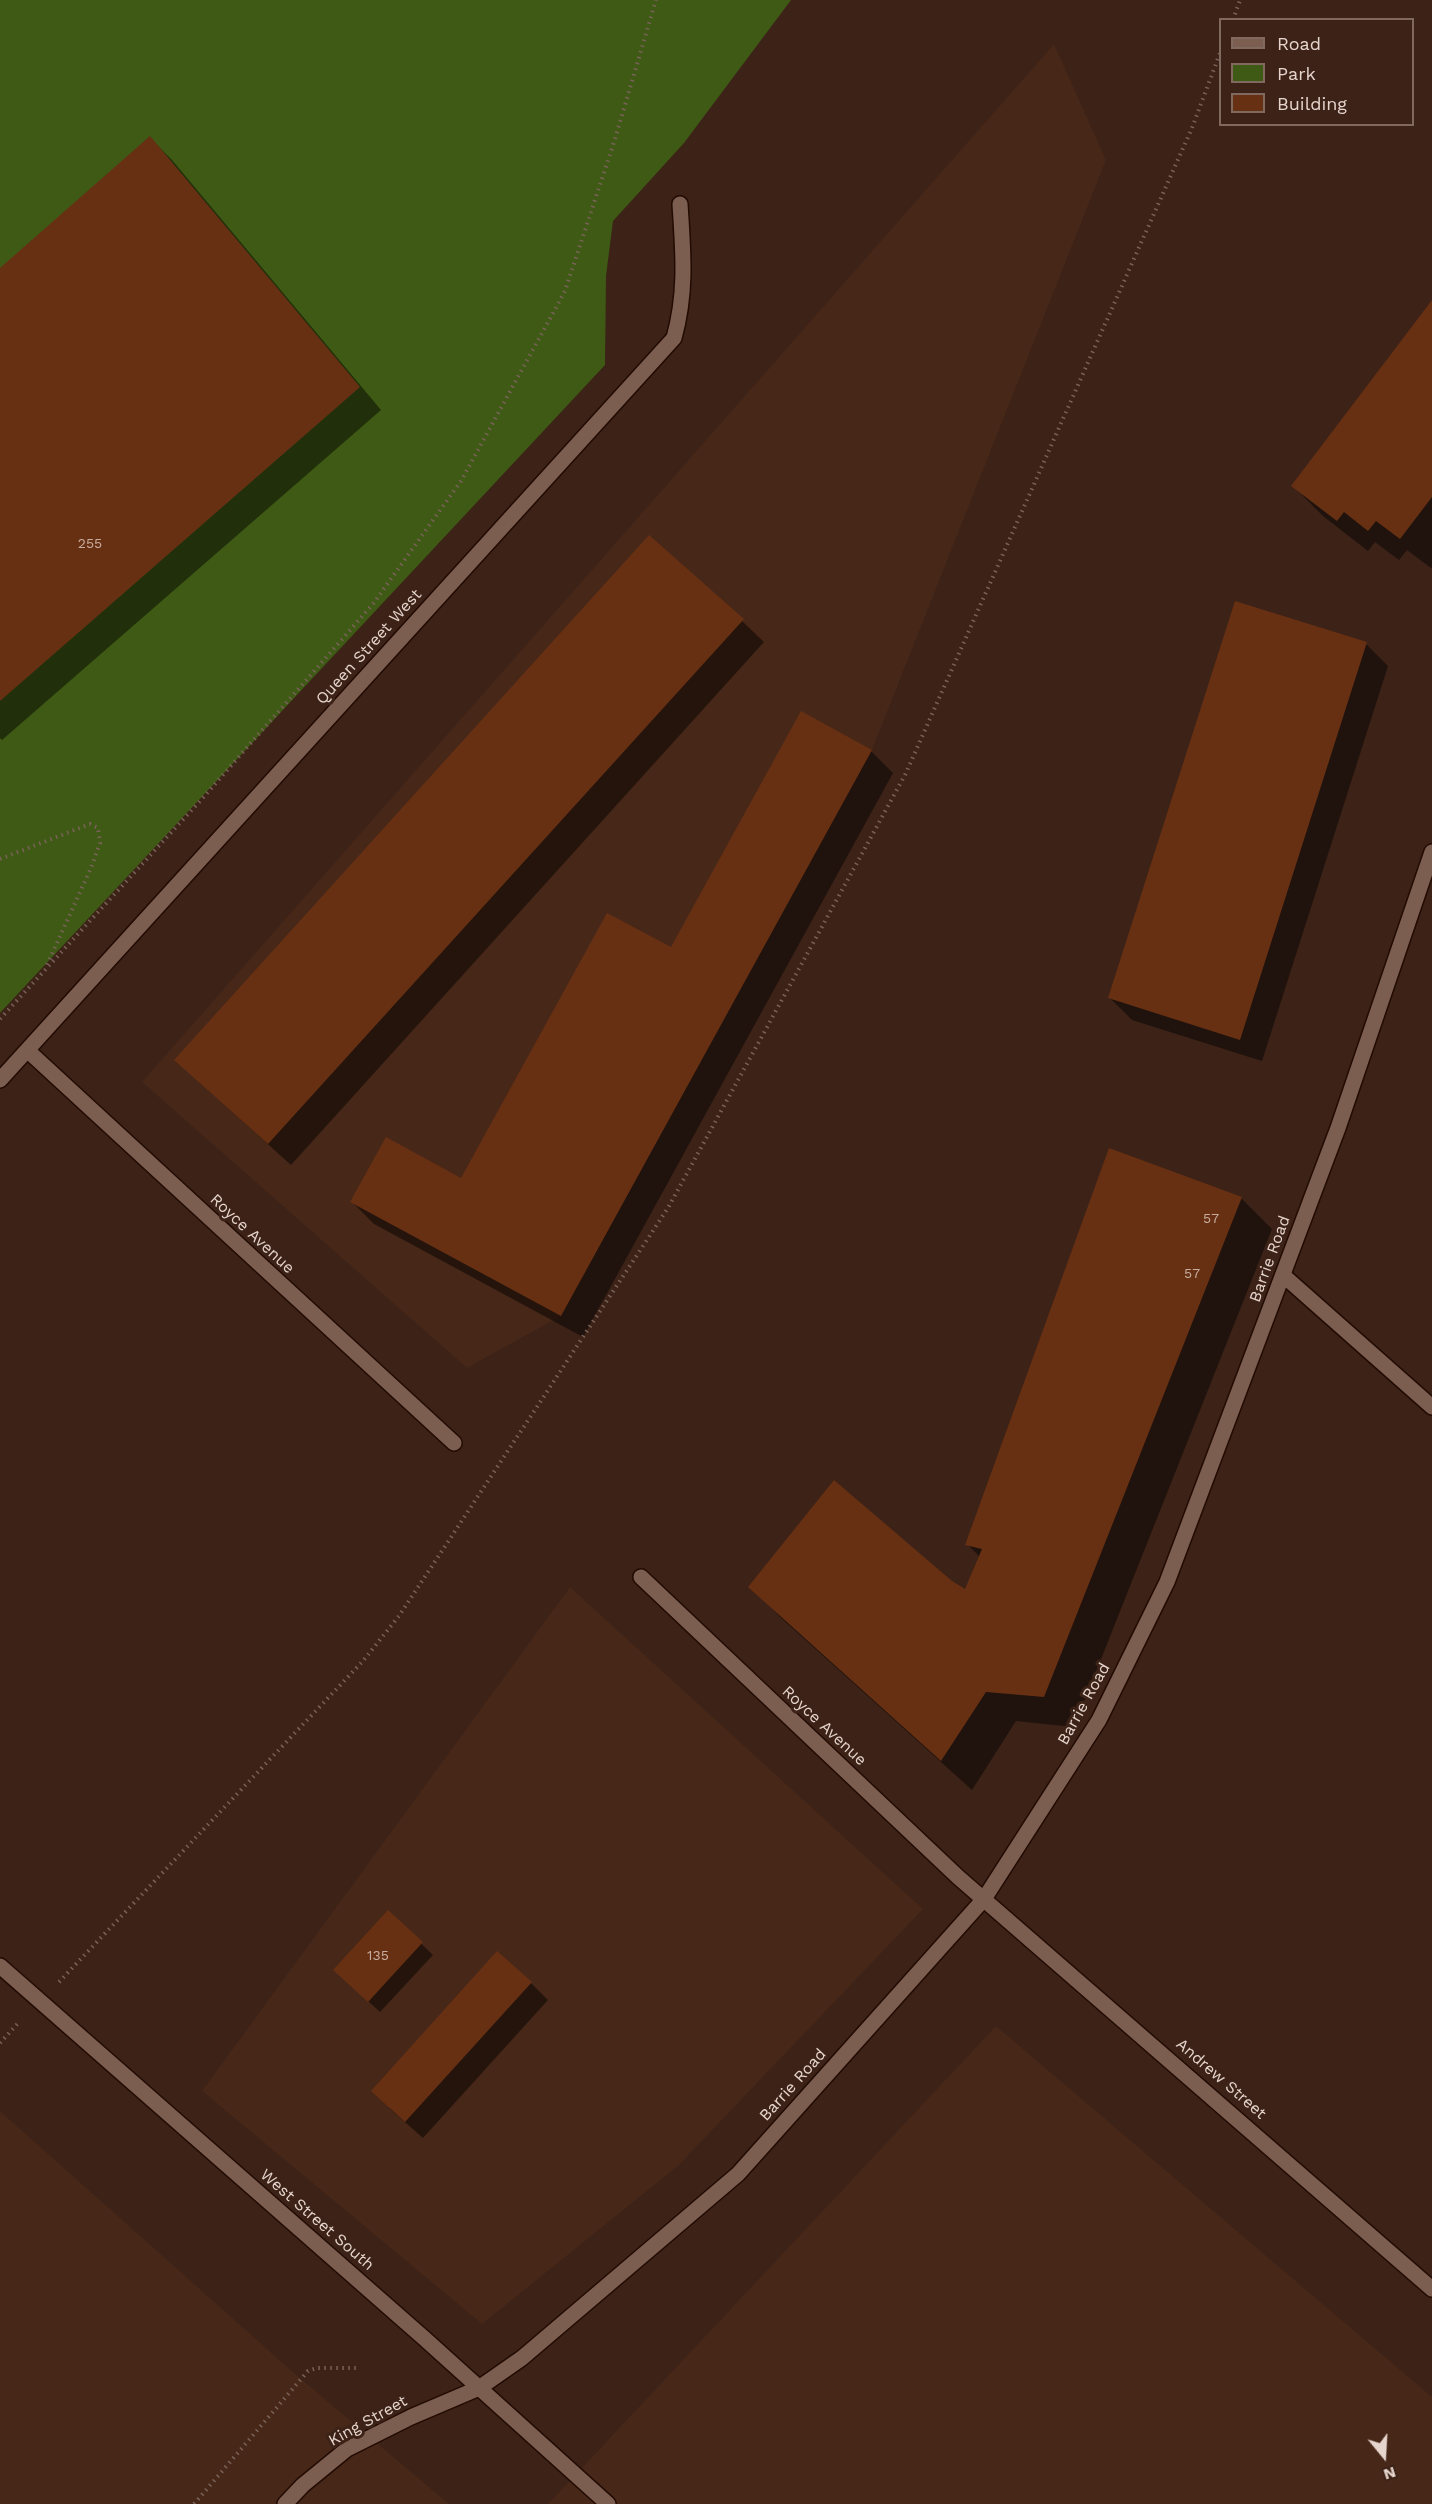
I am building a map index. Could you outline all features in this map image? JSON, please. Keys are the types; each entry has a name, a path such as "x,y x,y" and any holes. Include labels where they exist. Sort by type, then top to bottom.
{"street":[{"name":"Queen Street West","path":"0,1080 674,338 682,311 684,284 680,204"},
{"name":"Barrie Road","path":"479,2388 522,2358 738,2174 984,1899 1098,1719 1167,1582 1342,1117 1432,852"},
{"name":"Royce Avenue","path":"27,1050 454,1443"},
{"path":"1284,1276 1432,1407"},
{"name":"Royce Avenue","path":"640,1577 984,1899"},
{"name":"Andrew Street","path":"984,1899 1432,2289"},
{"name":"West Street South","path":"0,1966 608,2504"},
{"name":"King Street","path":"285,2504 303,2485 347,2449 411,2417 479,2388"}],"path":[{"path":"0,1019 200,801 373,604 461,481 565,291 615,139 656,0"},
{"path":"1234,18 1240,0"},
{"path":"39,2000 76,1967 346,1679 399,1616 668,1208 905,775 1192,128 1219,58"},
{"path":"0,859 90,824 98,828 100,843 91,868 45,970"},
{"path":"194,2504 308,2371 316,2368 357,2368"}],"shaded area":[{"path":"1054,44 1106,160 872,750 561,1316 467,1368 142,1082"},
{"path":"570,1587 923,1909 678,2166 482,2324 202,2091"},
{"path":"996,2026 1432,2397 1432,2504 548,2504"},
{"path":"0,2111 294,2373 449,2504 0,2504"}],"green space":[{"path":"0,0 791,0 684,143 613,221 606,276 605,365 0,1013"}],"building":[{"path":"150,136 360,387 0,701 0,268"},
{"path":"1432,300 1432,497 1400,539 1376,521 1368,531 1344,512 1337,521 1291,486"},
{"path":"649,535 744,619 268,1144 174,1060"},
{"path":"1235,601 1367,642 1240,1040 1108,998"},
{"path":"801,711 872,750 561,1316 350,1202 386,1137 461,1178 607,913 671,947"},
{"path":"1109,1148 1242,1197 1044,1697 986,1692 941,1761 748,1587 834,1480 952,1581 965,1589 982,1549 965,1545"},
{"path":"388,1910 423,1942 368,2002 333,1970"},
{"path":"497,1951 532,1982 405,2122 371,2091"}]}
